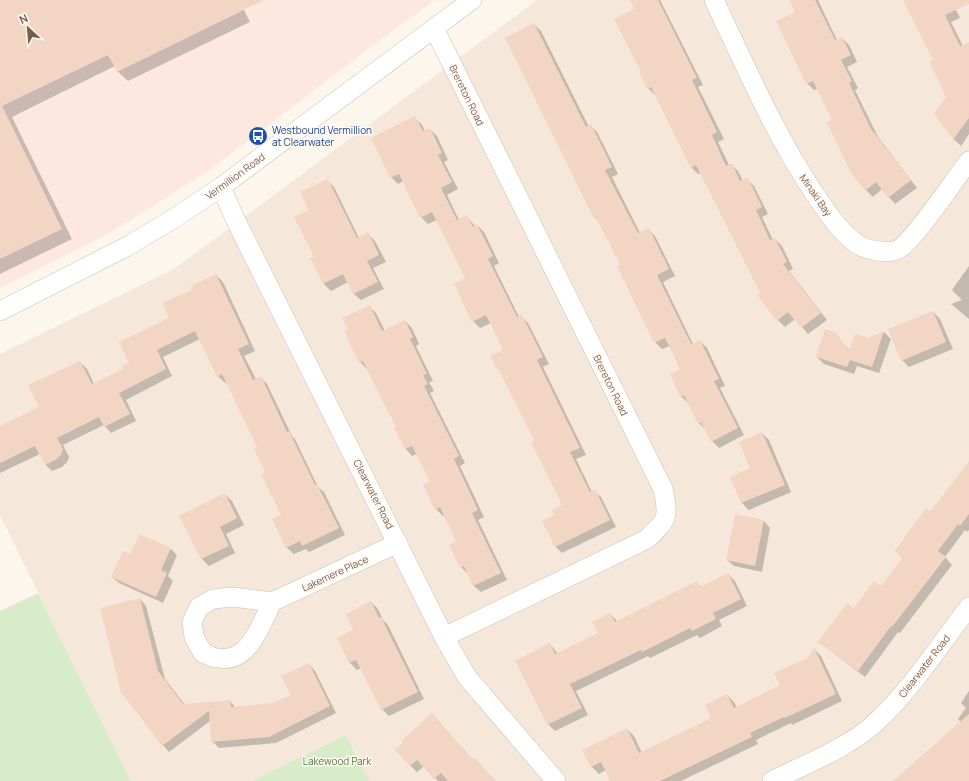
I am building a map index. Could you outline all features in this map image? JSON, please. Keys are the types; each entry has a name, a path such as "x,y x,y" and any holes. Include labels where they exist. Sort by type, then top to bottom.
{"street":[{"name":"Vermillion Road","path":"0,311 126,247 173,219 221,187 472,0"},
{"name":"Minaki Bay","path":"714,0 782,140 796,164 835,222 858,245 879,252 897,250 913,236 969,160"},
{"name":"Brereton Road","path":"434,28 663,489 667,510 662,524 647,539 444,637"},
{"name":"Clearwater Road","path":"221,187 444,637 467,678 556,781"},
{"name":"Lakemere Place","path":"272,602 398,544"},
{"name":"Clearwater Road","path":"772,781 829,753 875,724 911,685 969,606"}],"shaded area":[{"path":"0,0 435,0 207,172 108,234 0,288"},
{"path":"537,0 969,0 969,781 370,781 344,735 252,781 131,781 0,515 0,354 174,269"}],"green space":[{"path":"38,593 131,781 0,781 0,611"},
{"name":"Lakewood Park","path":"345,735 370,781 252,781"}],"building":[{"path":"0,0 264,0 117,72 108,55 2,106 62,229 0,259"},
{"path":"630,0 658,0 697,78 692,80 717,132 712,135 726,166 732,163 740,181 748,178 762,207 756,210 770,240 775,238 787,262 783,264 821,313 801,328 788,312 777,321 757,295 760,293 696,165 691,168 651,87 647,89 639,72 641,72 614,19 634,9"},
{"path":"789,0 815,0 835,40 842,37 851,55 841,60 852,81 849,83 871,129 911,180 888,198 876,182 865,191 850,171 827,123 832,120 813,81 806,84 776,21 795,12"},
{"path":"903,0 969,0 969,4 945,15 960,46 969,42 969,118 953,140 934,113 946,97 929,61 933,60"},
{"path":"534,23 586,127 591,124 612,167 605,170 638,233 649,228 669,269 657,275 691,344 700,340 719,379 714,381 738,428 711,442 701,422 698,424 684,395 680,397 670,374 680,369 665,338 654,343 617,266 620,264 595,216 593,217 505,38"},
{"path":"415,116 423,131 430,128 442,153 438,155 452,182 441,188 457,220 467,215 473,227 477,224 493,256 488,259 517,317 522,315 543,357 537,360 580,448 570,452 590,492 595,489 610,520 555,547 542,521 554,515 552,510 562,505 531,442 534,440 490,356 503,350 486,315 472,322 454,284 465,278 432,212 420,218 399,174 390,178 371,138"},
{"path":"328,179 357,238 368,232 379,255 367,261 378,282 353,294 343,274 323,284 310,258 314,257 294,217 309,210 300,192"},
{"path":"216,274 249,344 238,349 253,380 261,376 287,432 289,431 315,485 317,484 339,528 302,546 300,541 286,548 272,519 281,515 261,474 265,472 254,449 257,447 222,374 217,377 195,331 157,350 166,369 119,393 130,414 104,427 99,417 57,438 63,449 61,455 45,465 35,446 0,463 0,426 39,407 28,385 80,361 92,384 123,369 122,366 129,363 119,342 169,318 163,303 193,289 191,286"},
{"path":"370,305 382,331 405,320 413,337 410,339 427,374 423,375 428,384 424,386 459,456 454,459 478,510 472,513 501,573 473,586 464,566 460,568 449,545 456,541 440,507 435,510 423,485 430,482 412,446 405,449 394,428 396,427 363,361 359,363 344,331 348,329 342,318"},
{"path":"933,311 946,342 901,361 888,329"},
{"path":"825,329 836,333 849,351 855,334 868,338 884,331 872,367 850,360 847,367 816,357"},
{"path":"762,432 785,485 741,503 730,477 750,468 739,442"},
{"path":"969,461 969,514 960,526 958,524 938,551 946,557 892,627 891,626 858,671 818,642 847,603 854,608 874,581 881,586 903,557 895,551 926,508 930,512"},
{"path":"225,493 237,518 220,527 229,546 201,559 179,516"},
{"path":"735,514 764,520 755,566 726,560"},
{"path":"140,534 171,548 161,570 167,573 156,597 111,577 123,551 130,554"},
{"path":"728,573 741,599 713,613 716,619 692,631 690,628 642,652 641,650 570,684 582,708 547,725 515,661 550,643 555,654 598,633 592,622 610,613 615,622 697,581 700,587"},
{"path":"140,598 158,671 183,704 230,700 231,707 273,703 291,695 281,676 309,663 330,706 269,737 211,742 209,711 162,746 121,692 100,608"},
{"path":"371,601 379,618 381,617 418,692 381,710 356,660 349,663 337,638 353,630 346,614"},
{"path":"814,648 836,694 750,733 752,737 660,781 610,781 601,762 591,767 582,750 627,728 639,753 711,718 705,705 727,694 734,708 780,685 774,673 807,658"},
{"path":"432,713 472,759 474,757 496,781 448,781 441,773 434,779 417,760 410,766 395,750 403,743 401,741"},
{"path":"969,714 969,781 893,781"}],"place":[{"name":"Westbound Vermillion at Clearwater","path":"258,136"}]}
